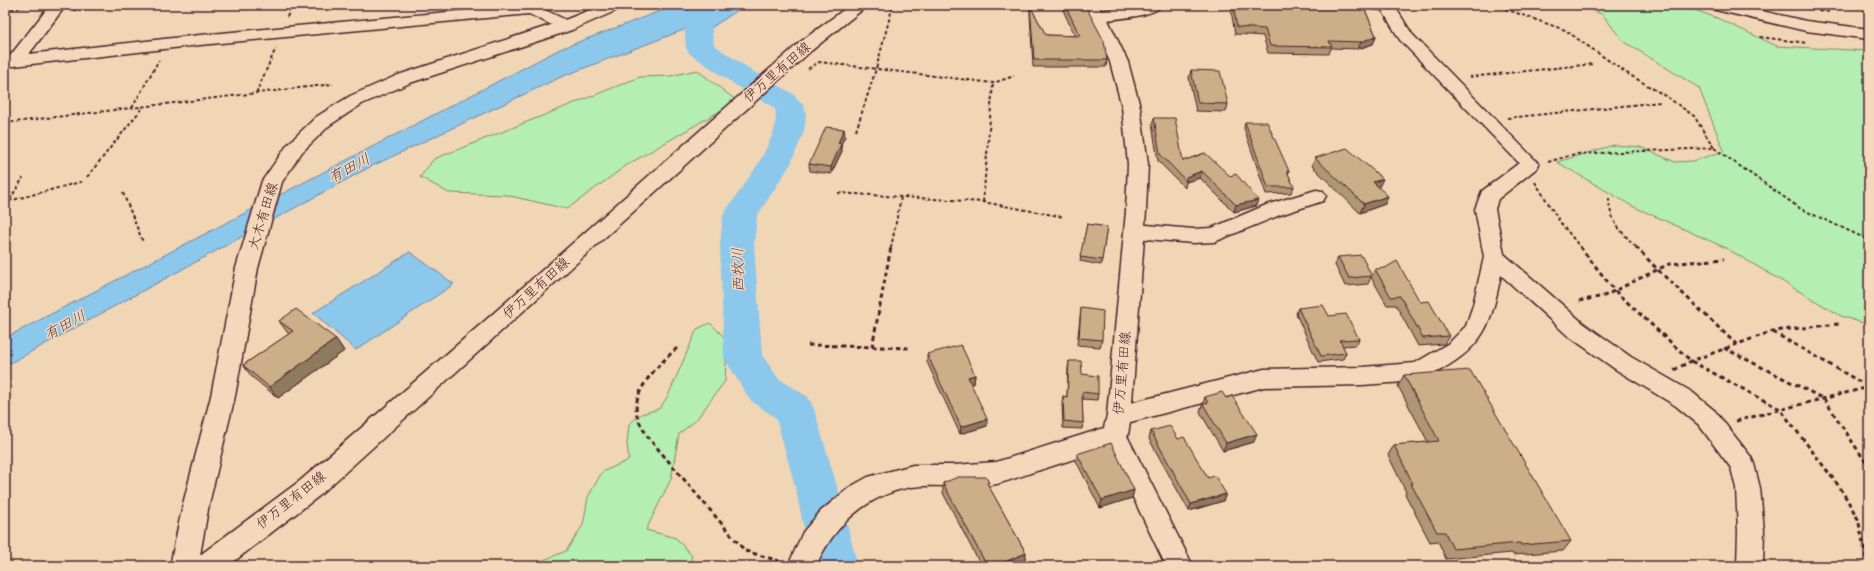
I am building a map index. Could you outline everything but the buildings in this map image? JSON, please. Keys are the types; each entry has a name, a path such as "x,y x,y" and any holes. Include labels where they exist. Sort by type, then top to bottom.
{"main road":[{"name":"大木有田線","path":"184,566 196,504 223,396 247,268 272,182 295,148 323,121 356,100 404,79 566,26 616,5"},
{"name":"伊万里有田線","path":"207,566 310,488 495,325 774,74 831,26 860,5"},
{"name":"伊万里有田線","path":"792,564 813,541 830,519 858,495 877,485 913,476 954,476 996,473 1117,425 1134,231 1138,164 1131,107 1119,62 1094,10 1139,10 1154,5"},
{"path":"1713,5 1806,26 1869,34"}],"street":[{"path":"1180,566 1117,425 1264,378 1362,376 1419,372 1457,349 1475,330 1484,305 1494,257 1484,209 1489,196 1530,170 1406,37 1387,6 1372,5"},
{"path":"11,61 208,39 533,7 566,26"},
{"path":"11,61 64,8"},
{"path":"1134,231 1193,236 1214,235 1273,210 1316,196"},
{"path":"1494,257 1575,329 1623,364 1684,399 1707,418 1742,464 1748,488 1750,566"}],"path":[{"path":"5,10 38,5"},
{"path":"64,8 128,5"},
{"path":"856,131 876,69 894,5"},
{"path":"964,5 998,10"},
{"path":"1494,5 1565,30 1625,72 1667,97 1694,116 1714,148 1801,209 1869,240"},
{"path":"256,94 278,44"},
{"path":"132,108 161,56"},
{"path":"807,70 819,62 992,84 1014,76"},
{"path":"1467,78 1594,64"},
{"path":"5,123 333,84"},
{"path":"983,202 992,84"},
{"path":"1501,119 1660,102"},
{"path":"86,177 144,107"},
{"path":"1714,148 1663,148 1575,154 1540,165 1530,170 1560,222 1615,291 1691,361 1780,410 1841,489 1858,520 1868,561"},
{"path":"9,201 23,178"},
{"path":"5,202 84,181"},
{"path":"838,192 983,202 1064,217"},
{"path":"123,193 143,242"},
{"path":"872,347 901,197"},
{"path":"1609,198 1609,210 1616,225 1658,270 1736,344"},
{"path":"1579,301 1604,296 1669,264 1724,259"},
{"path":"1672,371 1691,361 1773,331 1839,324"},
{"path":"1773,331 1869,387"},
{"path":"808,345 910,348"},
{"path":"677,348 653,371 638,397 637,416 647,436 745,551 792,564"},
{"path":"1724,348 1824,399 1869,467"},
{"path":"1730,422 1869,387"}],"green space":[{"path":"1576,5 1681,5 1717,18 1777,46 1869,51 1869,325 1841,316 1726,248 1632,206 1557,162 1614,145 1640,147 1675,162 1693,161 1724,151 1699,88 1623,41 1602,14"},
{"path":"697,70 737,101 627,165 567,209 506,195 449,193 420,177 434,159 640,77 670,76"},
{"path":"710,323 727,340 725,381 696,420 679,434 671,479 646,530 676,538 692,556 688,566 529,566 566,551 583,525 588,497 602,472 629,460 627,444 629,424 641,414 659,409 668,396 697,329"}],"water":[{"name":"有田川","path":"676,5 746,5 700,35 686,29 561,77 368,168 5,366 5,338 560,49"},
{"path":"410,252 454,284 356,350 313,313"}],"waterway":[{"name":"西牧川","path":"696,8 700,48 744,78 781,99 789,106 791,115 789,132 774,165 740,215 737,244 743,358 764,389 794,409 816,486 835,566"}]}
